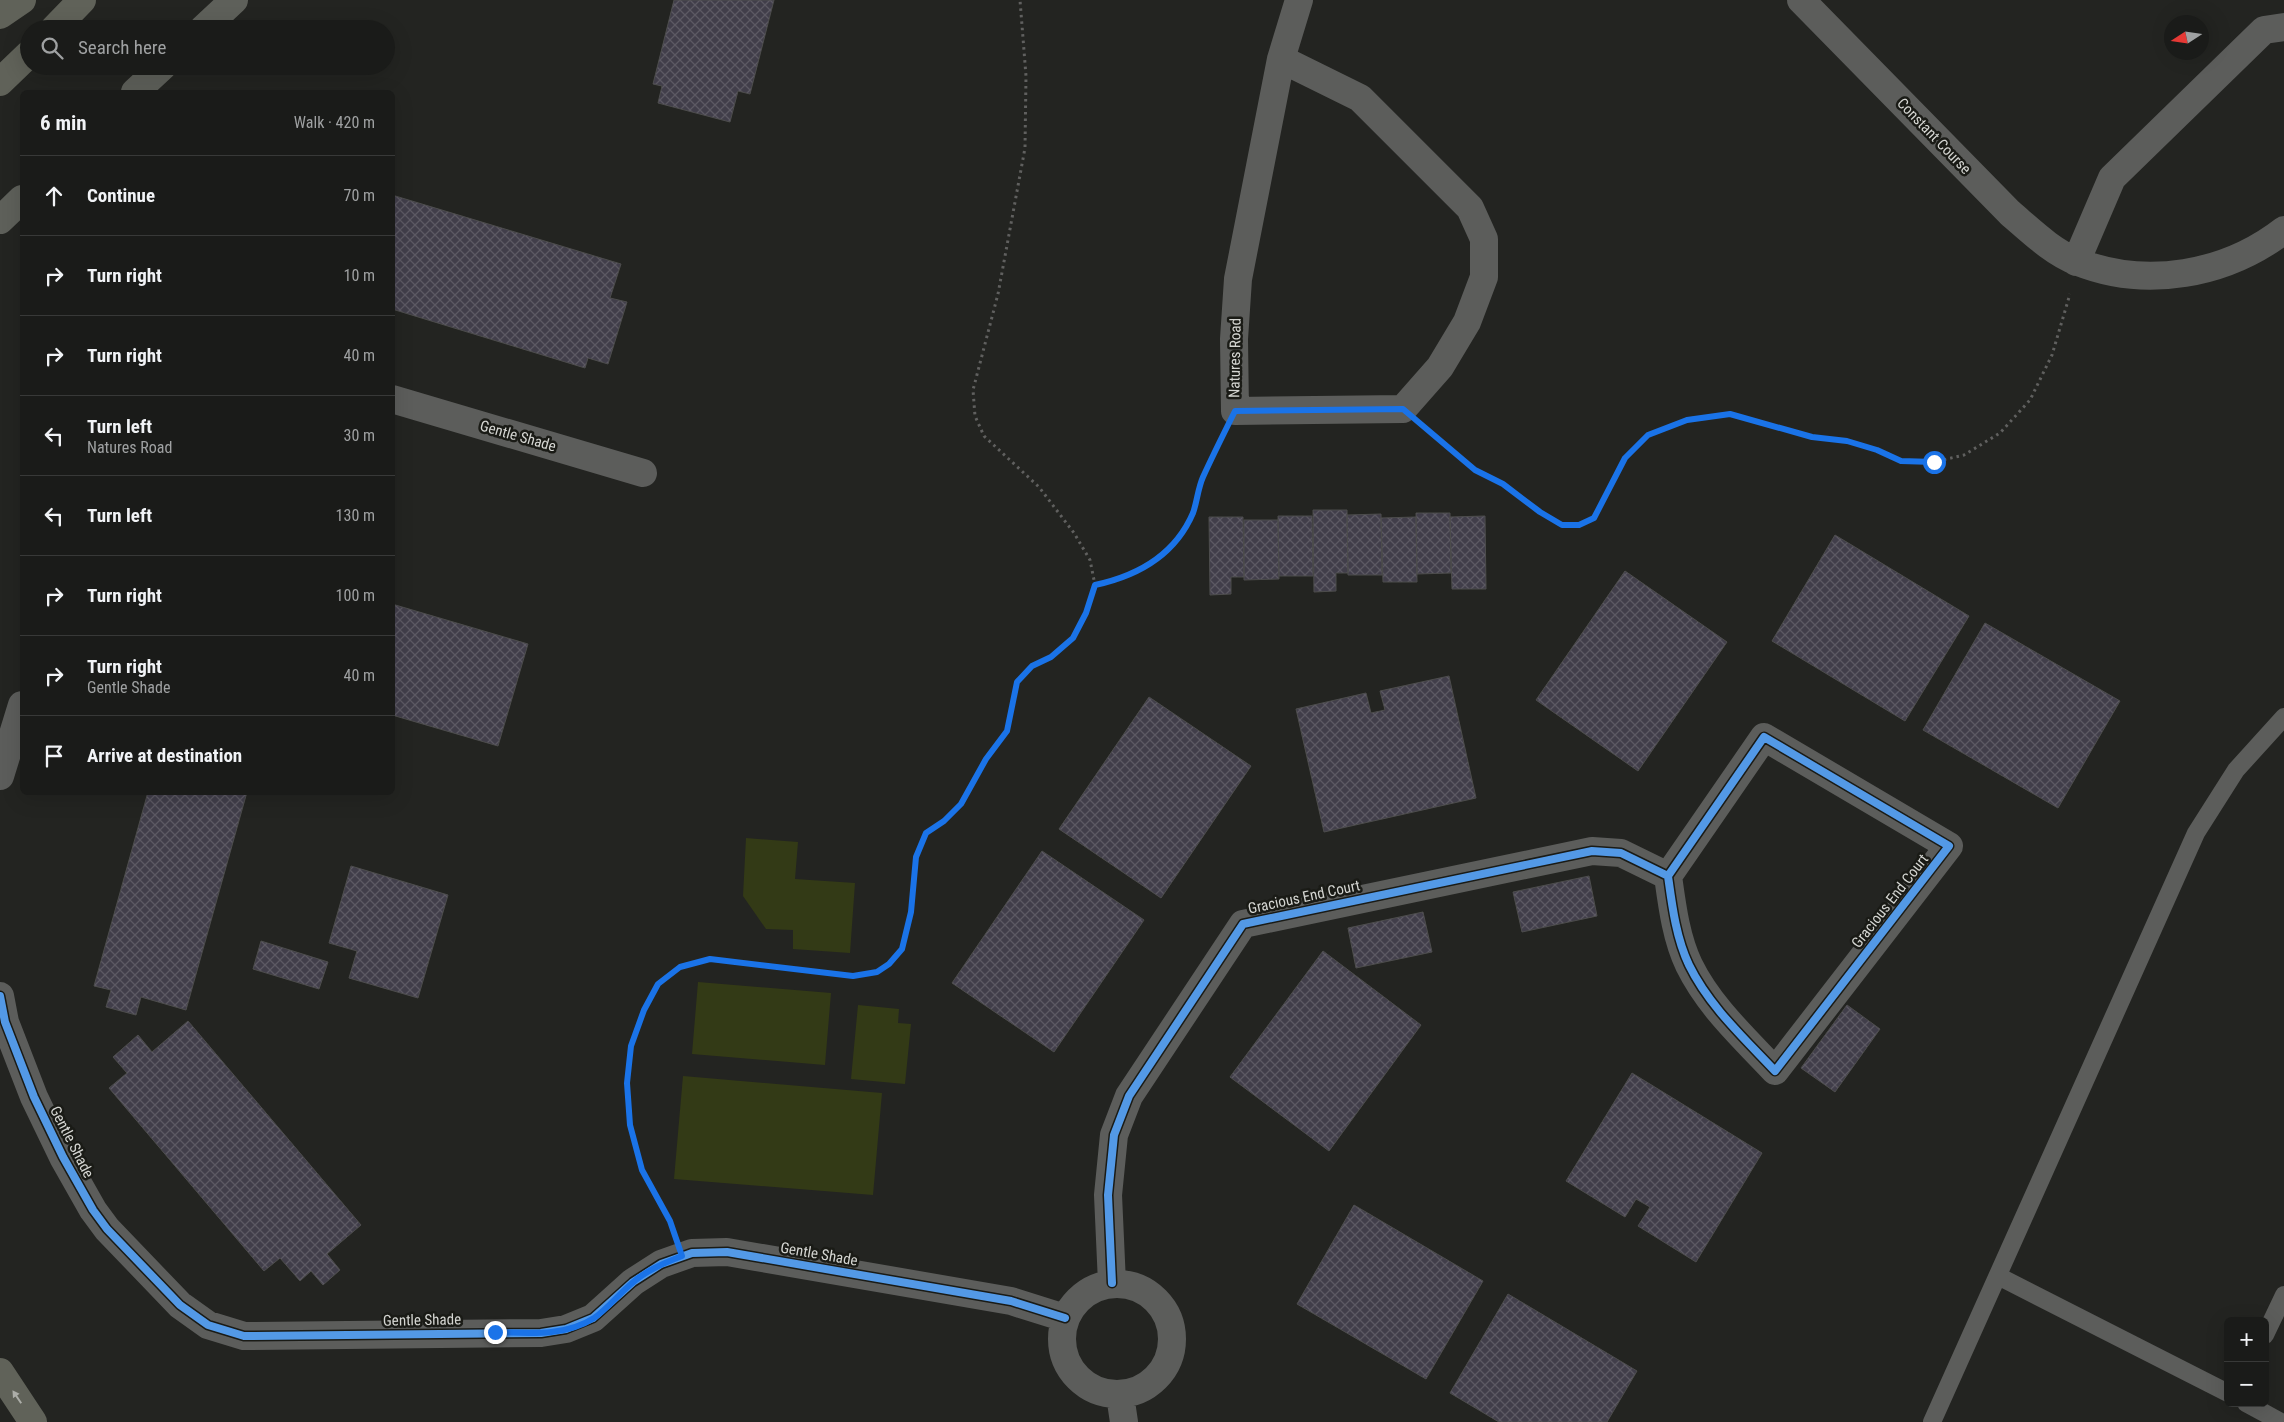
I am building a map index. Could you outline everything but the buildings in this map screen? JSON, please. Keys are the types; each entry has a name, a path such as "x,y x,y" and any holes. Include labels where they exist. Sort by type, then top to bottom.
{"main road":[{"path":"0,15 22,0"},
{"path":"63,20 82,0"},
{"path":"0,82 20,63"},
{"path":"0,1372 34,1422"}],"street":[{"path":"213,20 234,0"},
{"name":"Natures Road","path":"1299,0 1281,59 1238,279 1234,339 1235,411 1403,409"},
{"name":"Constant Course","path":"1801,0 2010,213 2043,241 2076,262 2113,273 2143,276 2177,276 2202,270 2231,259 2269,242 2284,230"},
{"path":"2076,262 2112,178 2264,30 2284,27"},
{"path":"1281,59 1360,98 1470,208 1484,238 1484,277 1467,322 1440,367 1403,409"},
{"path":"138,90 154,75"},
{"path":"0,220 20,201"},
{"name":"Gentle Shade","path":"395,400 643,472"},
{"path":"0,776 20,711"},
{"name":"Gracious End Court","path":"1764,737 1949,846 1775,1071 1721,1015 1689,964 1674,917 1668,876 1764,737"},
{"name":"Gracious End Court","path":"1112,1283 1108,1195 1114,1135 1129,1096 1243,924 1592,851 1622,852 1668,876"},
{"name":"Gentle Shade","path":"0,996 5,1022 34,1097 63,1157 93,1210 107,1229 180,1304 208,1325 244,1336 541,1334 566,1329 593,1318 633,1282 661,1264 692,1253 727,1252 1011,1301 1066,1318"},
{"path":"1112,1283 1130,1284 1149,1293 1164,1309 1173,1333 1170,1356 1159,1376 1143,1388 1120,1395 1102,1393 1087,1386 1071,1370 1062,1351 1062,1328 1073,1305 1090,1289 1112,1283"},
{"path":"1120,1395 1124,1422"}],"lane":[{"path":"1932,1422 2196,833 2236,770 2284,716"},
{"path":"1998,1276 2224,1391"},
{"path":"2269,1327 2284,1296"},
{"path":"2253,1407 2281,1422"}],"path":[{"path":"682,1256 670,1221 642,1170 630,1125 627,1083 631,1046 644,1010 658,984 680,967 710,959 853,976 877,972 889,964 902,949 911,912 916,857 926,833 944,821 961,804 986,759 1007,731 1017,682 1032,666 1051,657 1073,638 1086,613 1095,585 1090,560 1074,533 1039,487 984,436 975,416 973,390 998,294 1025,148 1026,76 1020,0"},
{"path":"1403,409 1475,470 1503,484 1540,512 1562,525 1579,525 1594,518 1625,458 1648,435 1687,420 1730,414 1812,437 1847,441 1877,450 1901,461 1934,462 1964,455 2000,433 2030,400 2052,355 2068,306 2076,262"},
{"path":"1095,585 1120,580 1149,566 1172,545 1192,514 1202,478 1235,411"}],"green space":[{"path":"746,838 798,842 795,879 855,883 850,953 793,949 793,930 766,929 743,896"},
{"path":"698,982 831,993 825,1065 692,1054"},
{"path":"858,1005 899,1009 898,1023 911,1024 905,1084 851,1079"},
{"path":"683,1076 882,1093 873,1195 674,1179"}],"cycle path":[{"path":"1112,1283 1108,1195 1114,1135 1129,1096 1243,924 1592,851 1621,853 1668,876 1675,921 1681,944 1697,980 1728,1021 1775,1071 1949,846 1764,737 1668,876"},
{"path":"0,996 5,1022 34,1097 63,1157 93,1210 107,1229 180,1305 208,1325 244,1336 541,1333 566,1329 593,1318 633,1282 661,1264 692,1253 727,1252 1011,1301 1065,1318"}],"route":[{"path":"495,1332 541,1334 566,1329 593,1318 633,1282 661,1264 682,1256 670,1221 642,1170 630,1125 627,1083 631,1046 644,1010 658,984 680,967 710,959 853,976 877,972 889,964 902,949 911,912 916,857 926,833 944,821 961,804 986,759 1007,731 1017,682 1032,666 1051,657 1073,638 1086,613 1095,585 1120,580 1149,566 1172,545 1192,514 1202,478 1235,411 1403,409 1475,470 1503,484 1540,512 1562,525 1579,525 1594,518 1625,458 1648,435 1687,420 1730,414 1812,437 1847,441 1877,450 1901,461 1934,462"}]}
